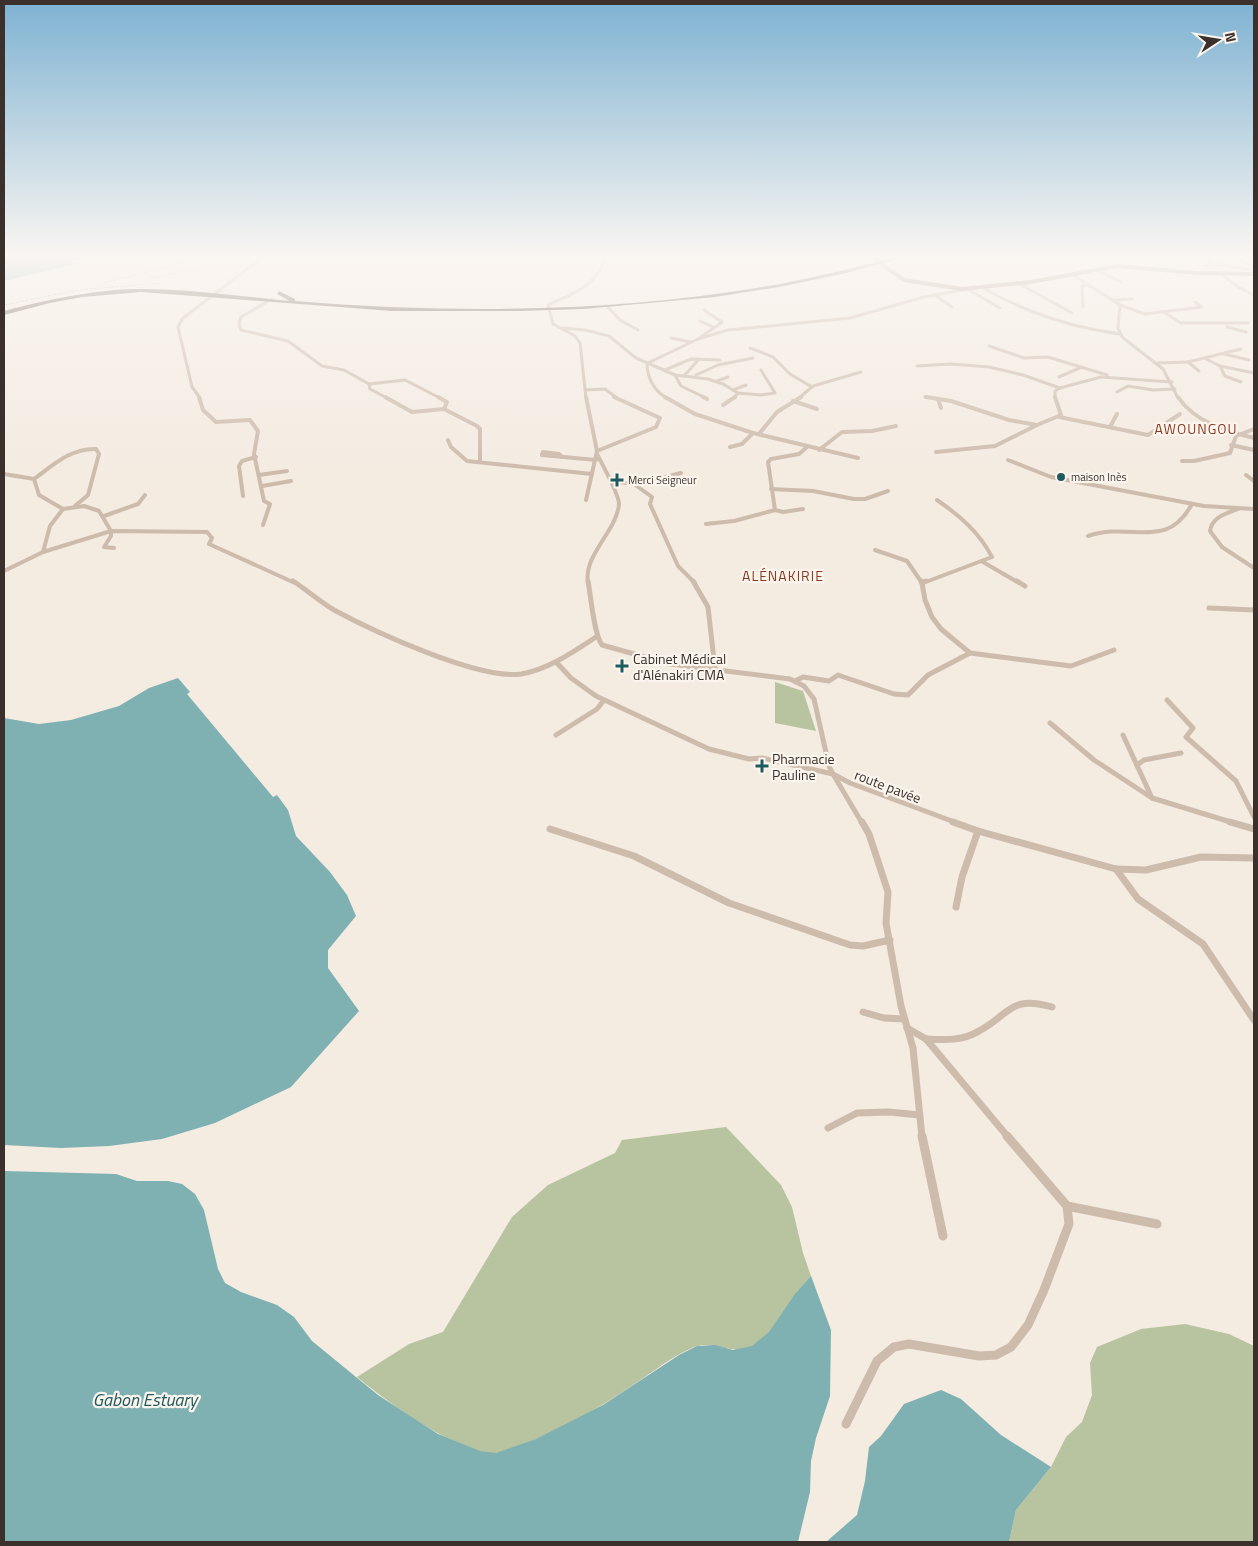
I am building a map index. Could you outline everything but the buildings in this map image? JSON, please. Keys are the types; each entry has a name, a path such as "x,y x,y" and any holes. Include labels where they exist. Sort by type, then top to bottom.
{"street":[{"path":"179,329 192,387 199,396 203,410 214,421 247,420 253,422 258,431 254,451 264,501 270,504 263,525"},
{"path":"241,329 288,341 322,366 344,370 369,384 405,380 446,402 444,409"},
{"path":"561,329 575,336 580,343 585,390 597,455 617,496 618,508 592,561 587,576 595,615 596,637 599,642 608,648 676,665 795,681 810,691 814,699 826,758 833,774 872,842 888,892 886,916 904,1019 913,1048 914,1072 919,1090 919,1115 928,1173 943,1236"},
{"path":"574,329 609,336 632,354 675,376 681,386 707,399"},
{"path":"698,339 710,329"},
{"path":"648,363 698,339 737,329"},
{"path":"1089,329 1121,334"},
{"path":"1119,329 1132,345 1158,362 1172,382 1178,398 1192,414 1254,438"},
{"path":"1235,329 1246,332"},
{"path":"671,338 691,342"},
{"path":"989,346 1024,358 1033,356 1048,357 1111,377"},
{"path":"750,348 772,357 790,374 812,387"},
{"path":"1158,362 1188,362 1241,349"},
{"path":"1224,354 1249,360"},
{"path":"694,376 718,366 753,358"},
{"path":"684,376 699,359"},
{"path":"1206,359 1220,366 1254,373"},
{"path":"665,370 686,360 720,360"},
{"path":"1188,362 1199,371"},
{"path":"648,363 647,375 659,394 695,414 753,433 858,458"},
{"path":"917,366 951,364 989,367 1023,375 1060,388"},
{"path":"1220,366 1225,376 1241,382"},
{"path":"1059,377 1082,367"},
{"path":"675,376 694,376 717,381 738,393 760,395 775,393 760,370"},
{"path":"759,434 771,418 812,387 861,372"},
{"path":"717,381 728,377"},
{"path":"1059,417 1061,413 1054,392 1060,388 1081,384 1090,379 1111,377 1172,382"},
{"path":"369,384 370,389 412,412 444,409 479,427 480,462"},
{"path":"733,390 746,385"},
{"path":"1117,392 1128,386 1153,390 1175,389"},
{"path":"563,459 560,454 547,451 541,453 542,455 563,459 597,455 656,427 660,418 616,398 605,389 585,390"},
{"path":"724,405 732,401 738,393"},
{"path":"925,397 967,406 1009,420 1037,425"},
{"path":"938,399 941,408"},
{"path":"793,401 817,410"},
{"path":"1110,427 1117,414"},
{"path":"936,452 995,446 1037,425 1059,417 1151,434 1180,414"},
{"path":"819,450 842,432 872,431 896,426"},
{"path":"1182,461 1190,462 1230,453 1233,439 1240,434 1254,429"},
{"path":"730,447 742,444 753,433"},
{"path":"448,440 451,447 465,460 592,474"},
{"path":"1231,445 1254,450"},
{"path":"775,510 768,462 771,459 799,454 806,447"},
{"path":"4,474 34,479 75,452 86,448 96,449 99,454 88,495 75,506"},
{"path":"586,500 597,455"},
{"path":"243,496 239,466 242,461 256,457"},
{"path":"1008,460 1050,478 1192,504 1254,509"},
{"path":"259,475 287,470"},
{"path":"611,481 622,480 638,484 681,473"},
{"path":"1246,475 1254,481"},
{"path":"34,479 35,492 39,497 63,509"},
{"path":"262,486 291,481"},
{"path":"638,484 652,497 650,504 678,566 696,584 708,607 715,669"},
{"path":"771,489 813,491 854,499 865,498 888,491"},
{"path":"104,516 138,504 145,495"},
{"path":"922,582 983,562 992,557 980,534 959,515 938,500"},
{"path":"1088,536 1114,529 1140,534 1168,531 1187,517 1192,504"},
{"path":"43,552 50,526 63,509 75,506 92,507 104,516 111,530 111,536 104,547 114,548"},
{"path":"706,524 734,521 775,510 783,512 803,509"},
{"path":"1240,509 1217,517 1211,525 1212,534 1220,547 1254,568"},
{"path":"4,571 43,552 111,530 207,532 212,538 209,544 287,578 331,608 356,621 464,664 503,674 518,674 544,668 596,637"},
{"path":"875,550 907,561 922,582 925,600 932,617 942,629 970,653 1003,659 1071,666 1108,654 1114,650"},
{"path":"983,562 1025,586"},
{"path":"1209,608 1254,610"},
{"path":"795,681 803,677 829,681 838,675 894,694 908,695 928,675 970,653"},
{"name":"route pavée","path":"556,662 582,687 604,700 709,749 749,759 762,758 833,774 859,786 978,830 1116,869 1146,870 1201,857 1254,858"},
{"path":"556,735 597,709 604,700"},
{"path":"1167,700 1193,728 1186,737 1238,783 1254,817"},
{"path":"1050,723 1094,760 1152,798 1254,829"},
{"path":"1123,736 1152,798"},
{"path":"1137,765 1144,760 1181,753"},
{"path":"550,829 634,856 729,903 850,945 863,946 890,940"},
{"path":"956,907 962,877 978,830"},
{"path":"1116,869 1138,899 1167,922 1203,944 1254,1020"},
{"path":"926,1039 945,1040 969,1036 985,1027 1002,1012 1016,1004 1034,1002 1052,1007"},
{"path":"863,1012 884,1018 904,1019"},
{"path":"846,1424 880,1356 893,1346 909,1343 982,1357 997,1354 1011,1347 1027,1328 1069,1224 1067,1206 926,1039 907,1028"},
{"path":"828,1128 857,1113 888,1112 919,1115"},
{"path":"1067,1206 1157,1224"}],"green space":[{"path":"775,682 803,691 816,731 775,723"},
{"path":"726,1127 781,1185 792,1207 803,1253 811,1276 777,1323 762,1340 753,1346 739,1350 709,1345 694,1347 670,1360 580,1418 538,1438 498,1453 479,1451 461,1445 442,1435 385,1399 357,1377 409,1344 443,1332 512,1217 548,1185 615,1153 622,1140"},
{"path":"1185,1324 1229,1334 1254,1346 1254,1542 1009,1542 1016,1510 1051,1467 1066,1437 1082,1422 1092,1395 1090,1363 1097,1347 1141,1329"}],"water":[{"path":"178,678 190,692 187,694 273,797 277,795 288,810 296,836 330,872 347,895 356,916 328,950 328,968 359,1011 291,1087 215,1123 162,1139 109,1146 61,1148 4,1145 4,718 39,724 71,720 119,706 149,688"},
{"name":"Gabon Estuary","path":"4,1171 116,1174 137,1181 168,1181 182,1184 195,1194 204,1210 218,1269 225,1283 241,1292 277,1305 294,1317 312,1341 378,1395 438,1434 480,1451 496,1453 536,1439 603,1405 679,1355 697,1346 715,1345 733,1350 752,1346 769,1332 795,1294 811,1276 831,1330 830,1396 816,1438 811,1461 810,1492 798,1542 4,1542"},
{"path":"941,1390 961,1399 1001,1435 1051,1467 1016,1510 1009,1542 826,1542 857,1515 865,1481 869,1447 881,1436 904,1404"}],"place":[{"name":"maison Inès","path":"1061,477"},
{"name":"Merci Seigneur","path":"617,480"},
{"name":"Cabinet Médical d'Alénakiri CMA","path":"622,666"},
{"name":"Pharmacie Pauline","path":"762,766"}],"district":[{"name":"AWOUNGOU","path":"1196,428"},
{"name":"ALÉNAKIRIE","path":"783,575"}]}
